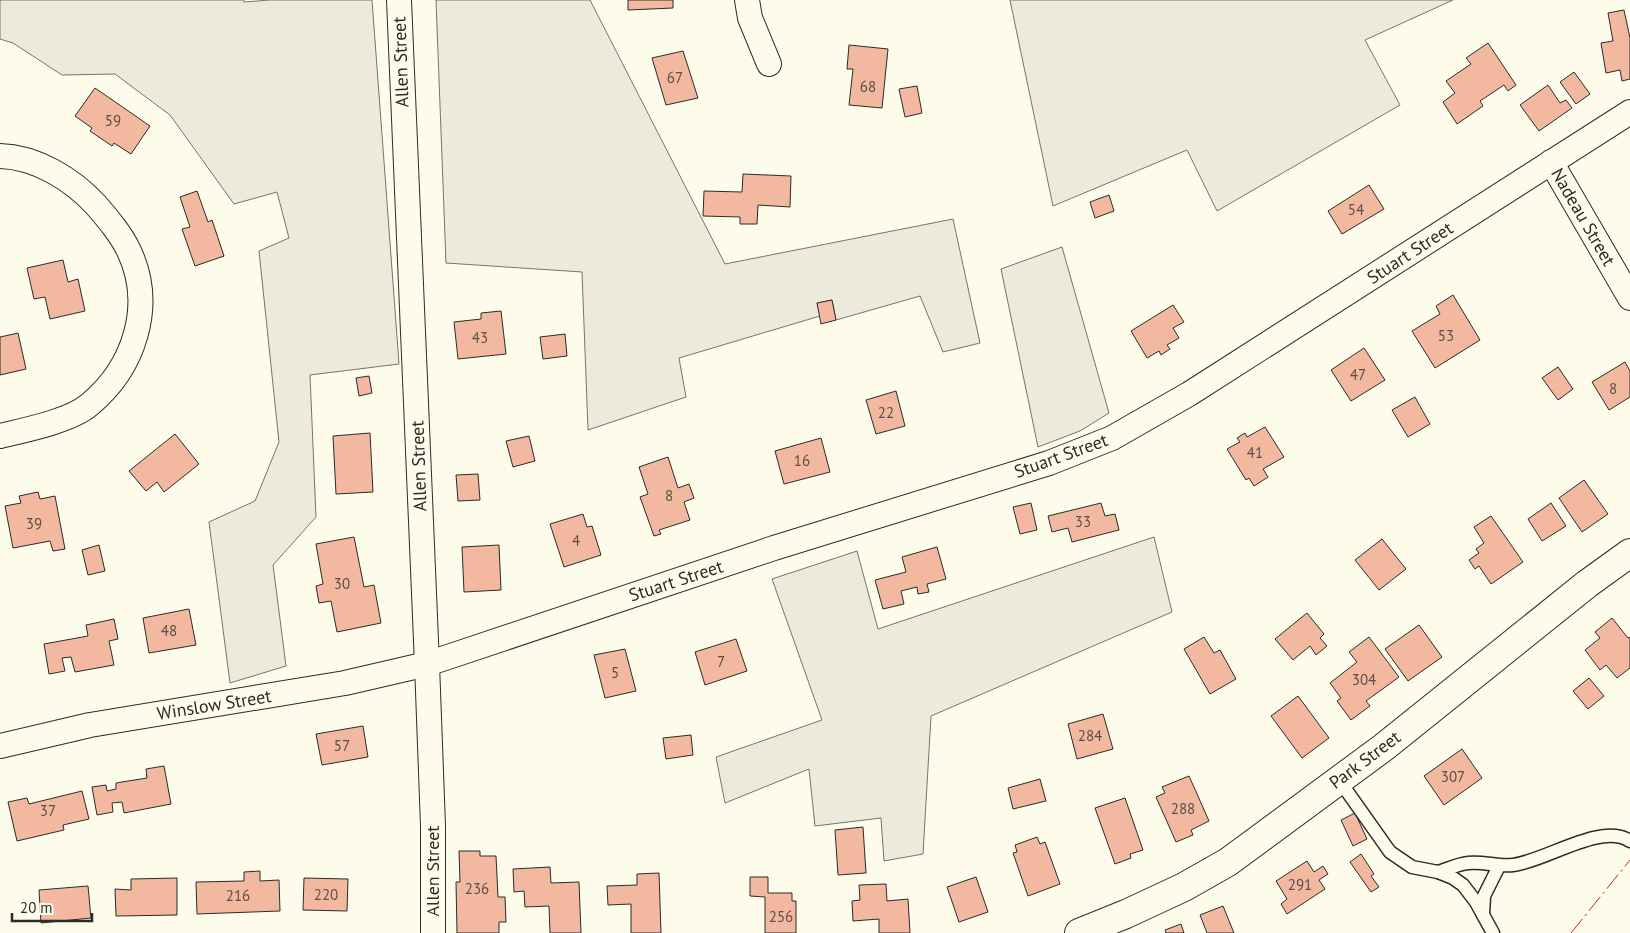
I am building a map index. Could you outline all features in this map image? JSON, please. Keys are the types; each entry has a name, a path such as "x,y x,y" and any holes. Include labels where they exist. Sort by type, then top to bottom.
{"street":[{"name":"Allen Street","path":"398,0 428,664 433,826 433,933"},
{"path":"747,0 750,18 769,64"},
{"name":"Stuart Street","path":"428,664 774,548 1046,464 1112,438 1188,394 1630,112"},
{"path":"0,156 21,159 55,172 74,184 90,199 118,233 129,251 137,271 140,294 140,319 135,342 124,366 107,388 88,406 66,417 0,436"},
{"name":"Nadeau Street","path":"1551,162 1630,298"},
{"name":"Park Street","path":"1080,933 1184,888 1212,872 1384,747 1587,584 1630,553"},
{"name":"Winslow Street","path":"0,746 90,725 345,683 428,664"}],"lane":[{"path":"1339,780 1390,852 1412,867 1438,872 1453,878 1463,885 1476,902 1493,933"},
{"path":"1438,872 1467,863 1499,866 1515,865 1609,835 1624,837 1630,841"},
{"path":"1484,916 1484,896 1499,866"}],"shaded area":[{"path":"0,0 244,0 244,2 270,0 372,0 399,364 310,375 316,517 273,565 286,666 230,683 209,522 255,501 279,442 259,251 289,238 277,192 234,204 170,115 115,74 62,75 13,43 0,39"},
{"path":"436,0 590,0 725,264 953,219 980,343 943,352 920,296 836,320 832,300 817,303 820,316 679,358 686,397 588,430 582,272 446,263"},
{"path":"1010,0 1453,0 1365,40 1400,105 1217,211 1187,150 1053,206"},
{"path":"1062,247 1109,413 1080,431 1038,447 1001,269"},
{"path":"1154,537 1172,612 931,716 923,854 884,861 881,818 815,826 809,769 725,803 716,757 822,720 772,579 857,551 878,629"}],"building":[{"path":"628,0 673,0 673,8 628,10"},
{"path":"1624,10 1630,38 1630,79 1622,81 1620,70 1606,73 1601,43 1613,41 1608,13"},
{"path":"1488,43 1516,85 1508,91 1504,85 1480,101 1483,106 1457,124 1443,102 1455,93 1446,81 1471,64 1466,58"},
{"path":"849,45 888,49 882,108 849,105 853,69 847,69"},
{"path":"683,51 698,98 666,105 652,58"},
{"path":"1574,72 1590,94 1576,104 1560,82"},
{"path":"1548,85 1560,103 1566,100 1572,108 1539,131 1520,105"},
{"path":"917,86 922,113 905,117 899,89"},
{"path":"95,88 150,126 131,154 114,143 112,146 90,131 92,128 75,116"},
{"path":"743,174 791,176 790,207 758,205 757,224 740,224 740,217 703,216 704,191 742,192"},
{"path":"1369,185 1384,209 1342,234 1328,211"},
{"path":"197,191 208,222 212,220 224,256 195,266 182,229 190,227 180,197"},
{"path":"1109,195 1114,211 1095,218 1090,202"},
{"path":"63,260 68,282 78,279 85,311 50,319 45,297 34,299 27,268"},
{"path":"1453,295 1480,340 1435,368 1412,331 1440,314 1436,306"},
{"path":"832,300 836,320 821,324 817,303"},
{"path":"1173,305 1184,322 1173,328 1179,338 1167,345 1170,349 1161,355 1159,351 1147,358 1131,331"},
{"path":"501,311 506,354 458,359 454,322 481,319 481,313"},
{"path":"18,333 26,369 0,375 0,337"},
{"path":"565,334 567,356 543,359 540,337"},
{"path":"1364,348 1385,380 1351,401 1331,370"},
{"path":"1625,362 1630,371 1630,397 1609,410 1592,382"},
{"path":"1558,367 1573,389 1558,400 1542,378"},
{"path":"369,376 372,393 359,396 356,378"},
{"path":"896,391 905,426 876,434 866,400"},
{"path":"1415,397 1430,424 1408,437 1392,410"},
{"path":"1265,427 1284,457 1263,469 1268,477 1254,486 1249,478 1246,480 1227,449 1240,442 1237,438 1245,433 1247,437"},
{"path":"370,433 373,492 336,494 333,436"},
{"path":"175,434 199,464 164,492 157,482 146,491 129,471"},
{"path":"529,436 535,461 513,467 506,441"},
{"path":"821,438 830,472 784,484 775,451"},
{"path":"668,457 678,488 689,484 694,498 684,502 690,520 659,530 661,534 654,536 640,497 648,494 639,467"},
{"path":"478,474 480,500 458,501 456,475"},
{"path":"1584,480 1608,514 1582,532 1559,498"},
{"path":"38,492 40,499 55,496 65,549 53,551 50,541 13,548 5,506 21,503 19,496"},
{"path":"1031,503 1037,530 1020,534 1013,507"},
{"path":"1101,503 1105,516 1115,514 1119,530 1072,542 1068,528 1052,532 1048,516"},
{"path":"1551,503 1566,526 1542,541 1528,519"},
{"path":"583,514 587,527 592,526 601,555 564,567 550,524"},
{"path":"1491,516 1523,562 1491,584 1479,566 1475,569 1469,560 1479,553 1476,549 1484,543 1474,527"},
{"path":"354,537 364,587 374,585 381,623 337,632 331,601 319,603 316,586 323,584 316,544"},
{"path":"1382,539 1406,569 1379,590 1355,560"},
{"path":"99,545 105,571 88,575 82,550"},
{"path":"499,545 501,590 464,592 462,547"},
{"path":"937,547 946,579 927,584 929,592 918,594 917,587 901,591 904,604 883,609 875,580 906,572 902,557"},
{"path":"189,609 196,645 149,653 143,618"},
{"path":"1307,613 1324,634 1320,638 1327,646 1316,655 1310,646 1293,660 1275,639"},
{"path":"1612,618 1628,638 1630,637 1630,668 1617,678 1606,665 1600,670 1585,650 1600,638 1595,632"},
{"path":"114,619 118,639 109,641 114,665 75,672 71,657 62,658 65,671 49,674 44,644 88,636 86,625"},
{"path":"1419,625 1442,657 1408,681 1385,649"},
{"path":"1204,637 1214,653 1220,650 1236,679 1210,694 1184,649"},
{"path":"1369,637 1399,677 1366,701 1370,706 1351,720 1337,701 1341,698 1330,683 1357,662 1349,652"},
{"path":"736,639 747,671 705,685 695,652"},
{"path":"625,649 636,691 605,698 594,655"},
{"path":"1589,678 1604,696 1588,709 1573,691"},
{"path":"1298,696 1329,738 1302,758 1271,716"},
{"path":"1103,714 1113,749 1077,759 1068,724"},
{"path":"363,726 368,757 322,765 316,734"},
{"path":"691,735 693,755 666,759 663,738"},
{"path":"1462,749 1482,778 1444,805 1424,776"},
{"path":"164,766 171,804 124,813 122,802 112,803 113,812 97,815 92,787 106,785 107,791 116,789 116,783 147,778 146,769"},
{"path":"1189,776 1209,821 1191,830 1193,835 1176,842 1156,797 1165,793 1162,787"},
{"path":"1040,779 1046,801 1013,809 1008,788"},
{"path":"82,791 89,819 63,825 64,830 17,841 8,802 27,798 29,804"},
{"path":"1125,798 1143,850 1130,854 1131,858 1115,864 1095,808"},
{"path":"1355,813 1367,839 1353,846 1341,820"},
{"path":"863,827 866,873 838,875 835,830"},
{"path":"1037,837 1040,844 1045,842 1060,884 1028,896 1013,853 1017,852 1015,845"},
{"path":"459,851 480,851 480,856 496,856 498,897 505,897 506,922 499,922 499,933 457,933 456,882 460,882"},
{"path":"1361,854 1374,874 1371,876 1379,887 1371,892 1350,862"},
{"path":"1307,861 1314,872 1323,866 1328,874 1319,880 1325,889 1287,914 1281,904 1287,899 1276,881"},
{"path":"550,867 551,883 579,882 581,933 550,933 549,906 525,907 524,891 514,892 513,869"},
{"path":"260,871 260,881 279,880 280,911 197,914 196,882 244,881 244,872"},
{"path":"659,873 661,933 631,933 631,904 608,905 607,886 637,885 637,874"},
{"path":"750,877 768,877 768,893 792,893 792,901 796,901 796,933 765,933 765,897 750,896"},
{"path":"976,877 988,912 959,922 947,887"},
{"path":"177,878 177,915 116,916 115,889 131,890 131,879"},
{"path":"304,878 348,879 347,911 303,910"},
{"path":"886,884 887,901 908,899 910,933 879,933 879,919 853,921 852,901 860,900 859,885"},
{"path":"88,886 91,918 41,923 39,890"},
{"path":"1223,906 1234,933 1207,933 1200,915"},
{"path":"1181,924 1184,933 1166,933 1165,930"}],"power":[{"path":"1571,933 1630,860"}]}
